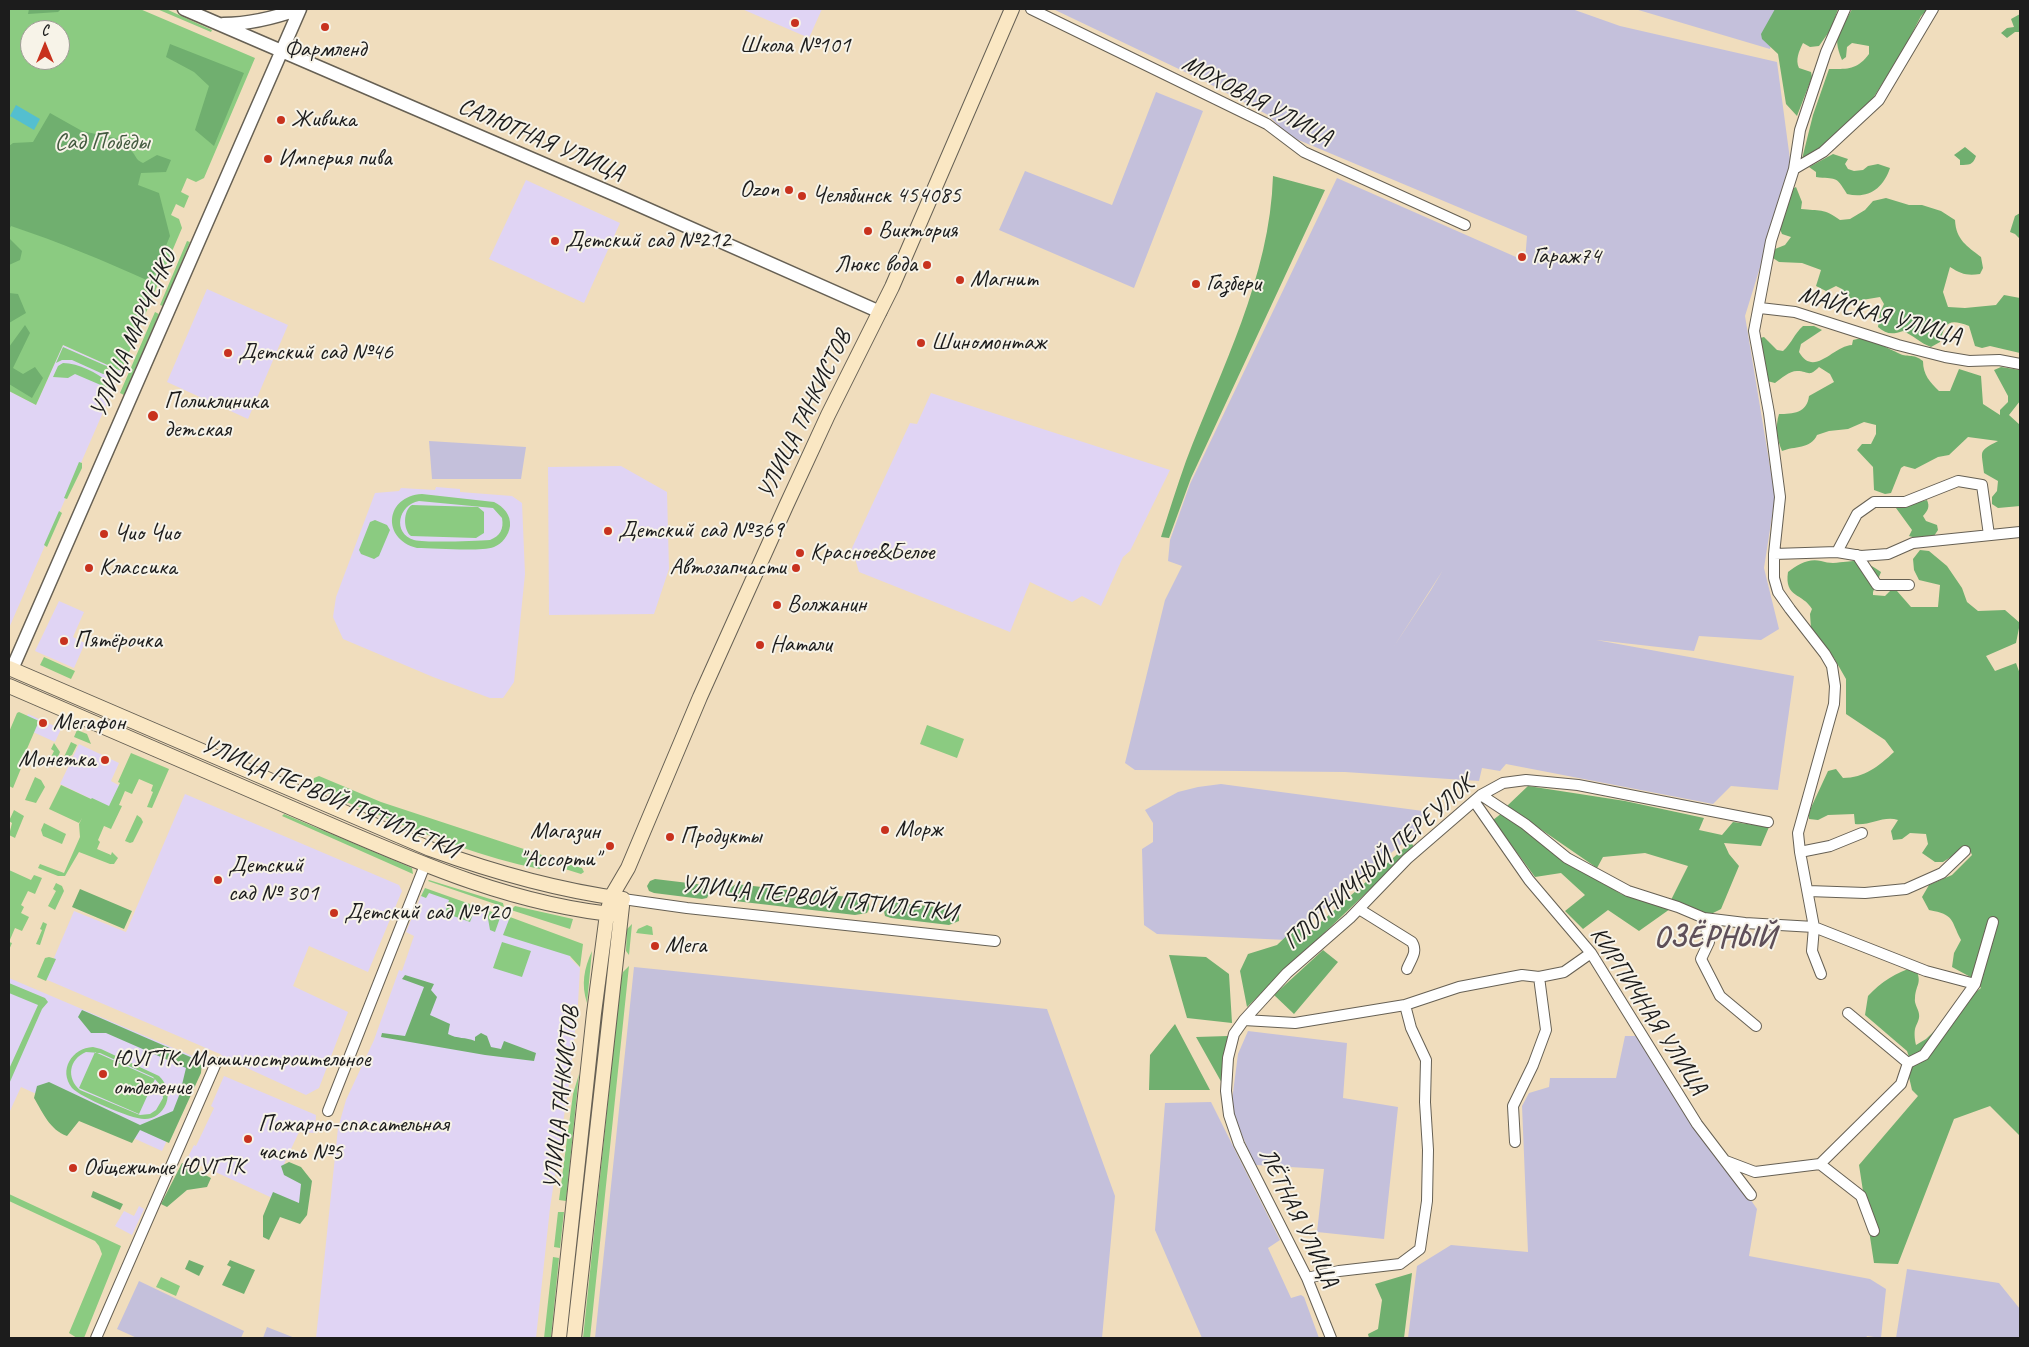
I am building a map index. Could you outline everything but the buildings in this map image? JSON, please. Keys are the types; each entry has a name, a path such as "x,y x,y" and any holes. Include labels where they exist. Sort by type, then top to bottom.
{"main road":[{"name":"УЛИЦА ТАНКИСТОВ","path":"559,1338 593,1022 607,914 617,898 700,697 828,415 880,312 1012,9"},
{"name":"УЛИЦА ПЕРВОЙ ПЯТИЛЕТКИ","path":"10,671 430,849 480,867 525,880 617,898"},
{"name":"УЛИЦА ПЕРВОЙ ПЯТИЛЕТКИ","path":"9,686 425,865 511,894 607,914 621,915"},
{"name":"УЛИЦА ТАНКИСТОВ","path":"574,1338 621,915 617,898"}],"street":[{"name":"САЛЮТНАЯ УЛИЦА","path":"184,9 627,200 880,312"},
{"path":"218,23 234,24 270,19 299,9"},
{"name":"УЛИЦА МАРЧЕНКО","path":"10,671 299,9"},
{"name":"МОХОВАЯ УЛИЦА","path":"1031,9 1267,124 1304,152 1465,225"},
{"path":"1821,974 1812,951 1814,927 1798,833 1834,704 1835,686 1832,666 1778,592 1774,578 1774,554 1780,497 1769,413 1754,331 1760,308 1771,241 1794,169 1800,130 1826,52 1845,9"},
{"path":"1794,169 1823,152 1879,100 1933,9"},
{"name":"МАЙСКАЯ УЛИЦА","path":"1760,308 1795,312 1898,345 1945,357 1969,361 1999,360 2020,364"},
{"path":"1837,552 1857,514 1874,502 1905,502 1958,481 1982,485 1990,535"},
{"path":"1774,554 1837,552 1856,555 1888,554 1913,543 2020,532"},
{"path":"1856,555 1877,585 1909,585"},
{"name":"ПЛОТНИЧНЫЙ ПЕРЕУЛОК","path":"1229,1115 1226,1091 1228,1058 1234,1034 1244,1020 1286,973 1359,908 1407,859 1477,798 1503,782 1526,780 1578,785 1768,822"},
{"path":"1477,798 1525,824 1567,858 1628,891 1678,907 1704,918 1745,923 1814,927 1926,971 1975,984"},
{"name":"КИРПИЧНАЯ УЛИЦА","path":"1477,798 1529,880 1591,953 1697,1124 1751,1195"},
{"path":"1800,852 1830,846 1862,833"},
{"path":"1808,891 1865,893 1906,889 1942,873 1965,851"},
{"path":"328,1111 425,865"},
{"name":"УЛИЦА ПЕРВОЙ ПЯТИЛЕТКИ","path":"617,898 687,908 995,941"},
{"path":"621,915 639,902"},
{"path":"1359,908 1412,942 1415,947 1414,953 1406,969"},
{"path":"1704,918 1709,942 1701,960 1720,996 1756,1026"},
{"path":"1725,1161 1755,1172 1820,1164 1901,1084 1908,1063 1924,1055 1975,984 1993,922"},
{"path":"1244,1020 1296,1023 1405,1005 1459,987 1522,975 1539,977 1564,972 1591,953"},
{"path":"1516,1142 1513,1106 1534,1065 1546,1030 1539,977"},
{"path":"1307,1278 1339,1271 1400,1264 1420,1249 1428,1192 1425,1102 1426,1060 1411,1028 1405,1005"},
{"path":"1848,1013 1908,1063"},
{"path":"96,1338 216,1062"},
{"name":"ЛЁТНАЯ УЛИЦА","path":"1229,1115 1239,1144 1307,1278 1331,1338"},
{"path":"1820,1164 1861,1196 1874,1231"}],"shaded area":[{"name":"Школа №101","path":"742,9 822,9 809,38"},
{"path":"1053,9 1572,9 1620,26 1777,62 1791,167 1745,316 1775,497 1764,568 1779,629 1761,640 1699,636 1694,651 1596,640 1794,676 1778,790 1731,786 1713,804 1506,764 1500,771 1482,768 1479,781 1345,772 1135,770 1125,763 1165,600 1182,566 1168,561 1170,540 1190,484 1337,178 1525,261 1527,236 1289,136 1268,115 1204,81","holes":["1443,570 1431,590 1393,648"]},
{"path":"1635,9 1778,9 1770,49"},
{"path":"1156,92 1203,111 1134,288 999,230 1025,171 1112,205"},
{"name":"Детский сад №212","path":"526,180 620,223 584,303 489,259"},
{"name":"Детский сад №46","path":"207,289 288,325 248,419 167,382"},
{"path":"63,345 121,371 9,628 9,391 36,405"},
{"path":"931,393 1170,470 1130,551 1123,557 1101,606 1082,596 1072,602 1030,582 1010,632 859,572 852,548 910,423 917,424"},
{"path":"429,441 526,447 521,479 432,479"},
{"name":"Детский сад №369","path":"621,466 667,492 669,569 654,614 549,615 548,467"},
{"path":"436,487 460,489 460,492 512,496 522,503 525,574 514,682 503,698 490,698 433,677 343,639 333,617 336,597 375,493 399,491 401,488 435,490"},
{"path":"59,601 84,612 73,637 85,643 74,668 35,651"},
{"path":"28,714 61,729 55,742 22,727"},
{"path":"79,744 119,763 111,781 120,786 110,808 60,784"},
{"path":"1221,784 1423,811 1422,827 1287,940 1157,934 1144,925 1142,849 1153,842 1153,823 1145,810 1178,792"},
{"path":"185,794 399,885 402,891 368,972 309,946 293,986 348,1012 319,1088 306,1095 220,1054 45,979 74,911 126,932"},
{"path":"424,889 575,942 570,958 580,968 578,1004 570,1077 550,1208 536,1338 316,1338 338,1128 346,1100 374,1040 399,970 402,971 414,936 406,932"},
{"path":"634,967 1047,1009 1115,1196 1102,1338 595,1338"},
{"name":"ЮУГТК. Машиностроительное отделение","path":"9,978 204,1061 162,1151 21,1087 9,1113"},
{"path":"1248,1031 1347,1043 1343,1098 1398,1107 1384,1239 1317,1232 1324,1169 1255,1165 1235,1119 1232,1100 1238,1054"},
{"path":"1625,1036 1640,1036 1757,1209 1749,1256 1870,1279 1886,1289 1881,1338 1867,1336 1866,1338 1408,1338 1417,1266 1451,1245 1528,1252 1522,1106 1529,1093 1549,1087 1550,1078 1616,1078"},
{"name":"Пожарно-спасательная часть №5","path":"224,1076 316,1115 315,1133 299,1132 284,1164 307,1179 303,1212 187,1159 194,1145 196,1146 214,1108 211,1106"},
{"path":"1211,1102 1280,1240 1268,1248 1291,1298 1301,1295 1304,1297 1319,1338 1202,1338 1155,1230 1165,1103"},
{"path":"139,1206 144,1209 132,1235 115,1226 124,1211 134,1216"},
{"path":"1907,1269 1999,1283 2020,1309 2020,1338 1896,1338"},
{"path":"139,1281 244,1331 241,1338 137,1338 117,1329"},
{"path":"267,1327 295,1338 263,1338"}],"green space":[{"name":"Сад Победы","path":"9,9 140,9 255,58 204,178 196,182 187,178 181,192 189,196 184,208 176,204 171,215 179,219 182,228 121,371 63,345 36,405 9,391"},
{"path":"29,9 61,9 58,12 28,14"},
{"path":"157,9 166,9 212,30 211,32"},
{"path":"1775,9 1838,9 1831,29 1819,46 1810,47 1803,43 1800,49 1797,59 1799,68 1811,72 1812,77 1797,116 1786,104 1778,54 1762,39 1761,34"},
{"path":"1852,9 1928,9 1921,16 1903,51 1868,106 1824,145 1802,159 1813,115 1829,69 1852,68 1869,54 1869,46 1852,43 1847,47 1846,57 1842,60 1837,38"},
{"path":"2020,14 2020,32 2015,32 2007,38 2001,33 2007,28 2014,27 2011,19"},
{"path":"170,44 244,73 214,146 195,130 209,86 194,72 166,57"},
{"path":"50,113 82,131 119,139 143,163 157,155 171,160 166,172 141,173 138,185 159,193 170,236 151,282 47,239 11,226 9,230 9,146 13,143 33,142"},
{"path":"1965,147 1976,156 1970,164 1960,165 1960,160 1954,155"},
{"path":"1833,154 1848,159 1845,164 1848,169 1854,171 1863,170 1868,166 1878,164 1890,168 1883,182 1874,191 1862,195 1847,194 1840,183 1831,178 1816,177 1816,172 1809,167"},
{"path":"1273,176 1325,190 1191,478 1169,538 1161,537 1186,461 1242,322 1263,250 1270,213"},
{"path":"1796,187 1802,202 1801,209 1825,212 1840,220 1850,219 1865,210 1873,201 1886,198 1909,205 1922,205 1941,211 1955,220 1960,238 1981,257 1983,268 1980,274 1968,275 1950,267 1943,292 1948,307 1965,308 1996,305 2004,295 2020,298 2020,353 1990,346 1982,348 1975,346 1969,326 1956,322 1946,326 1940,342 1931,347 1903,331 1892,333 1884,331 1878,327 1880,313 1884,304 1880,297 1856,301 1844,295 1842,289 1836,286 1826,291 1816,286 1821,270 1802,263 1779,262 1773,258 1775,249 1785,245 1791,237 1782,234 1779,227 1792,189"},
{"path":"2020,213 2020,239 2010,232 2015,216"},
{"path":"9,238 22,251 20,260 9,265"},
{"path":"187,241 190,242 163,306 160,305"},
{"path":"9,293 18,294 26,313 9,323"},
{"path":"155,312 159,314 124,395 120,393"},
{"path":"25,325 30,333 13,368 23,374 35,367 43,378 32,398 9,384 9,347"},
{"path":"1803,326 1814,326 1822,330 1801,344 1799,352 1805,359 1811,362 1824,359 1838,350 1852,345 1853,340 1865,339 1923,361 1926,374 1939,391 1950,391 1959,369 1981,376 1983,404 2000,415 2000,410 2008,402 2008,396 1994,370 2001,367 2020,370 2020,401 2009,415 2020,425 2020,506 1998,508 1992,504 1992,497 1997,491 1998,481 1984,473 1982,453 1987,447 1998,441 1968,437 1949,455 1938,457 1915,469 1904,466 1901,468 1891,493 1885,494 1874,490 1873,467 1857,450 1862,444 1871,444 1876,434 1876,425 1864,422 1848,429 1829,431 1817,435 1811,443 1782,451 1777,433 1779,414 1799,411 1808,402 1809,396 1834,382 1830,374 1819,367 1810,373 1791,372 1775,383 1767,381 1760,338 1764,337 1777,350 1783,351"},
{"path":"63,347 118,371 115,377 111,372 103,374 72,360 62,360 56,363"},
{"path":"63,363 87,369 108,382 114,381 110,389 75,374 68,378 53,377 58,366"},
{"path":"79,462 82,463 82,468 67,499 64,498"},
{"path":"422,494 494,502 501,506 508,515 510,522 507,536 500,544 487,548 468,550 417,548 405,543 397,536 393,527 392,518 395,510 401,502","holes":["419,501 493,508 502,518 502,529 499,534 490,540 420,541 407,536 400,526 402,513 406,508"]},
{"path":"1927,500 1928,508 1923,516 1926,521 1937,525 1938,530 1934,536 1918,538 1909,536 1912,530 1896,508"},
{"path":"412,505 478,507 484,512 484,533 476,538 411,536 405,525 405,520 407,511"},
{"path":"59,511 62,513 47,547 44,545"},
{"path":"375,520 387,525 390,530 379,556 374,559 361,554 359,550 370,522"},
{"path":"1920,550 1929,551 1947,566 1962,588 1967,602 1978,611 2005,610 2020,623 2016,643 1986,656 1995,671 2016,663 2020,674 2020,1136 1990,1106 1954,1119 1898,1264 1874,1263 1859,1165 1918,1096 1912,1090 1909,1077 1912,1066 1907,1051 1865,1015 1868,996 1889,978 1915,967 1919,980 1915,1000 1919,1016 1915,1031 1916,1045 1926,1039 1981,988 1976,980 1952,967 1954,953 1961,940 1951,919 1948,916 1929,910 1922,897 1929,885 1952,875 1972,855 1968,846 1943,862 1935,862 1922,853 1928,844 1926,834 1910,833 1902,839 1893,840 1891,831 1898,820 1887,819 1866,824 1855,824 1854,814 1828,815 1818,820 1809,819 1809,812 1828,771 1836,769 1843,778 1858,776 1877,766 1894,752 1885,740 1846,714 1846,679 1834,658 1811,628 1810,614 1812,609 1804,600 1791,591 1788,572 1800,564 1812,560 1832,563 1863,562 1881,572 1873,595 1885,596 1891,590 1897,591 1911,607 1938,607 1940,585 1919,580 1914,570 1913,559"},
{"path":"44,657 75,671 71,679 40,665"},
{"path":"19,712 39,721 20,765 22,766 13,788 9,786 9,732"},
{"path":"927,725 964,739 957,758 920,744"},
{"path":"77,730 87,734 91,744 74,737"},
{"path":"71,742 77,745 72,755 63,759"},
{"path":"54,743 60,752 54,766 48,763 54,751 51,749"},
{"path":"131,753 169,769 152,808 147,807 153,792 151,791 153,785 139,779 132,794 125,791 119,805 122,806 111,829 104,826 98,840 100,842 97,849 111,855 112,852 118,858 114,864 79,852 65,876 58,876 38,868 40,864 64,873 80,837 79,824 82,818 79,823 49,809 61,785 109,806"},
{"path":"319,776 381,802 545,856 540,869 498,859 457,846 332,796 318,788 313,781 314,778"},
{"path":"35,777 41,780 45,787 36,803 25,800"},
{"path":"1528,786 1625,801 1704,818 1699,830 1722,835 1733,822 1769,827 1761,846 1724,843 1729,854 1739,866 1721,909 1709,915 1671,900 1688,866 1645,853 1603,857 1597,868 1507,806"},
{"path":"14,810 24,816 15,838 9,835 12,823 9,821"},
{"path":"1502,813 1540,841 1621,894 1670,909 1639,931 1608,910 1583,929 1565,911 1585,895 1561,873 1535,877 1493,820"},
{"path":"284,814 412,868 413,874 282,816"},
{"path":"137,815 143,822 133,842 130,843 125,841"},
{"path":"44,823 66,834 62,844 43,836 41,830"},
{"path":"1411,842 1414,847 1247,1007 1240,971 1248,954 1277,945 1294,929 1312,930"},
{"path":"567,864 582,868 584,872 581,874 565,869 564,866"},
{"path":"9,870 31,880 34,875 42,878 35,894 28,891 21,905 24,907 21,913 29,917 22,931 15,928 9,942"},
{"path":"655,879 705,885 711,890 707,898 702,899 654,893 649,891 647,886 650,881"},
{"path":"428,881 503,903 504,907"},
{"path":"56,883 62,886 64,891 55,910 48,906 56,891 53,889"},
{"path":"736,884 865,899 869,902 869,909 867,913 855,915 735,901 728,894 729,889"},
{"path":"425,888 501,915 495,932 490,930 487,913 475,909 470,922 445,913 449,900 429,893 426,898 421,896"},
{"path":"80,889 132,911 124,929 72,907"},
{"path":"887,903 953,909 959,914 959,921 949,925 891,918 885,916 884,908"},
{"path":"515,906 573,919 570,929 511,910"},
{"path":"510,917 583,944 580,967 570,956 503,935"},
{"path":"43,922 47,924 40,945 36,944"},
{"path":"632,924 629,955 626,951 627,929"},
{"path":"647,925 652,927 653,935 636,933 638,929"},
{"path":"502,942 531,951 522,977 493,968"},
{"path":"1323,950 1338,962 1294,1014 1274,995"},
{"path":"592,951 587,1003 584,977"},
{"path":"1169,955 1206,957 1229,974 1232,1023 1187,1018"},
{"path":"45,958 56,959 46,981 37,977"},
{"path":"629,966 590,1338 583,1338 621,978 623,972"},
{"path":"405,975 434,984 431,990 437,997 430,1015 450,1024 448,1034 475,1041 475,1037 481,1033 487,1036 491,1047 501,1049 504,1041 536,1053 534,1061 485,1055 381,1037 382,1033 405,1036 424,987 402,979"},
{"path":"9,983 45,998 48,1002 42,1009 9,1084 9,1069 38,1005 9,993"},
{"path":"82,1010 202,1062 201,1073 169,1143 140,1130 132,1143 79,1121 67,1136 56,1130 44,1115 34,1098 37,1086 49,1082 140,1125 173,1111 180,1093 186,1068 106,1033 91,1033 78,1017"},
{"path":"1175,1024 1210,1090 1149,1090 1150,1055"},
{"path":"1228,1036 1223,1085 1196,1037"},
{"path":"85,1048 101,1049 159,1076 164,1082 168,1093 166,1104 162,1110 152,1118 139,1118 95,1102 72,1088 66,1074 67,1067 73,1056","holes":["86,1052 100,1053 153,1077 162,1087 163,1098 156,1110 150,1114 140,1115 80,1090 71,1075 73,1064 80,1055"]},
{"path":"95,1052 155,1079 139,1114 79,1088"},
{"path":"579,1074 566,1201 559,1200 573,1094"},
{"path":"289,1162 301,1167 312,1181 307,1215 300,1224 280,1217 269,1240 263,1237 263,1216 273,1192 299,1203 301,1184 284,1175 281,1166"},
{"path":"182,1163 211,1178 207,1187 187,1190 167,1207 161,1204"},
{"path":"93,1191 123,1204 120,1210 91,1197"},
{"path":"9,1194 121,1246 84,1338 77,1338 69,1333 102,1254 99,1246 95,1241 9,1201"},
{"path":"558,1212 564,1212 560,1248 554,1247"},
{"path":"553,1257 559,1258 551,1338 544,1338"},
{"path":"189,1260 204,1266 199,1276 185,1269"},
{"path":"230,1260 255,1270 244,1294 222,1285 231,1267 227,1265"},
{"path":"1412,1273 1404,1338 1369,1338 1368,1334 1378,1329 1382,1300 1375,1284"},
{"path":"161,1277 180,1286 176,1296 156,1287"}],"water":[{"path":"16,105 40,119 34,130 10,116"}],"place":[{"name":"Школа №101","path":"795,23"},
{"name":"Фармленд","path":"325,27"},
{"name":"Живика","path":"281,120"},
{"name":"Империя пива","path":"268,159"},
{"name":"Ozon","path":"789,190"},
{"name":"Челябинск 454085","path":"802,196"},
{"name":"Виктория","path":"868,231"},
{"name":"Детский сад №212","path":"555,241"},
{"name":"Гараж74","path":"1522,257"},
{"name":"Люкс вода","path":"927,265"},
{"name":"Магнит","path":"960,280"},
{"name":"Газбери","path":"1196,284"},
{"name":"Шиномонтаж","path":"921,343"},
{"name":"Детский сад №46","path":"228,353"},
{"name":"Поликлиника детская","path":"153,416"},
{"name":"Детский сад №369","path":"608,531"},
{"name":"Чио Чио","path":"104,534"},
{"name":"Красное&Белое","path":"800,553"},
{"name":"Классика","path":"89,568"},
{"name":"Автозапчасти","path":"796,568"},
{"name":"Волжанин","path":"777,605"},
{"name":"Пятёрочка","path":"64,641"},
{"name":"Натали","path":"760,645"},
{"name":"Мегафон","path":"43,723"},
{"name":"Монетка","path":"105,760"},
{"name":"Морж","path":"885,830"},
{"name":"Продукты","path":"670,837"},
{"name":"Магазин \"Ассорти\"","path":"610,846"},
{"name":"Детский сад № 301","path":"218,880"},
{"name":"Детский сад №120","path":"334,913"},
{"name":"Мега","path":"655,946"},
{"name":"ЮУГТК. Машиностроительное отделение","path":"103,1074"},
{"name":"Пожарно-спасательная часть №5","path":"248,1139"},
{"name":"Общежитие ЮУГТК","path":"73,1168"}],"district":[{"name":"ОЗЁРНЫЙ","path":"1715,938"}]}
